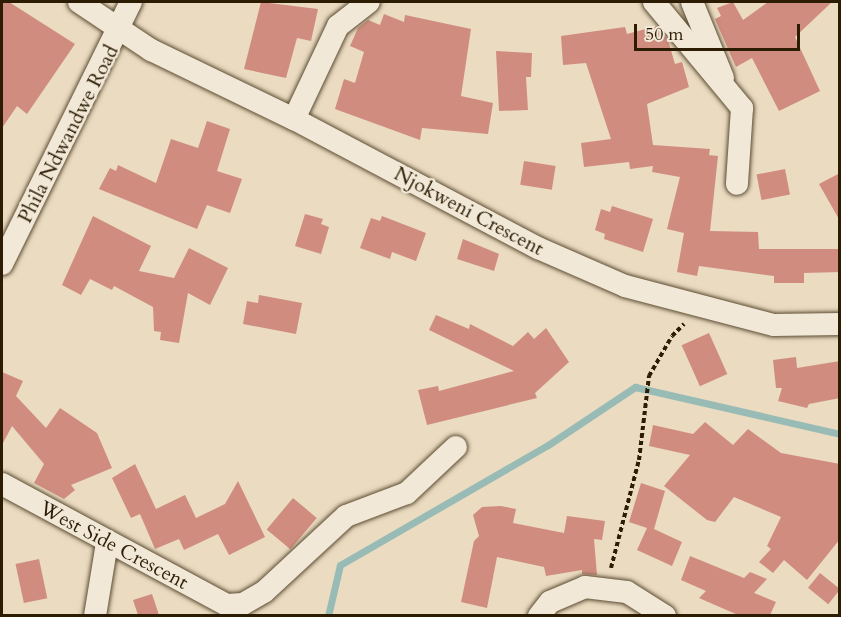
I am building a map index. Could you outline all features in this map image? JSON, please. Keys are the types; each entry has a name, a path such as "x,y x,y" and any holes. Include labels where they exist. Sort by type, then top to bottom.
{"street":[{"name":"Njokweni Crescent","path":"79,2 151,50 294,119 538,248 625,286 774,325 840,324"},
{"name":"Phila Ndwandwe Road","path":"2,264 120,30 131,2"},
{"path":"294,119 338,26 369,2"},
{"path":"654,2 742,108 737,184"},
{"path":"692,2 733,97"},
{"name":"West Side Crescent","path":"2,484 107,543 228,604 256,599 346,516 407,493 456,447"},
{"path":"95,615 107,543"},
{"path":"540,615 567,593 585,587 617,588 664,615"}],"path":[{"path":"617,588 610,574 639,460 644,398 649,376 672,336 703,308"}],"building":[{"path":"2,2 9,2 75,44 27,114 17,106 2,128"},
{"path":"261,2 318,9 311,41 297,38 286,78 244,69"},
{"path":"733,2 743,20 768,2 832,2 795,37 820,91 779,111 752,58 736,67 715,19 721,16 717,8"},
{"path":"384,14 404,22 405,15 471,29 461,96 493,103 488,134 422,128 420,140 335,109 344,79 355,83 364,52 350,46 358,28 368,20 380,25"},
{"path":"657,26 668,40 675,64 682,62 689,87 647,104 653,145 710,149 709,155 718,156 710,231 758,232 759,249 840,249 840,272 804,273 804,283 774,283 774,276 699,266 697,276 677,272 684,233 667,229 680,177 652,172 653,166 630,169 629,162 584,167 581,143 611,139 586,63 563,65 561,36 625,27 627,34"},
{"path":"496,51 532,53 531,77 526,77 528,110 499,111"},
{"path":"207,121 230,129 217,171 242,179 230,213 207,205 197,229 99,189 110,168 116,171 118,165 156,183 171,139 198,148"},
{"path":"524,161 556,166 552,190 520,185"},
{"path":"785,169 790,195 761,200 757,175"},
{"path":"840,173 840,221 819,184"},
{"path":"612,206 653,219 643,252 604,239 605,234 595,230 601,209 610,212"},
{"path":"305,214 323,219 321,224 329,227 321,254 295,246"},
{"path":"93,216 151,246 139,271 174,278 189,248 228,268 210,305 188,293 179,343 160,340 161,332 154,331 153,307 114,286 112,290 90,279 81,295 62,285"},
{"path":"382,216 426,233 416,261 392,252 390,259 360,248 371,218 380,221"},
{"path":"463,239 499,254 494,271 457,259"},
{"path":"259,295 302,303 296,334 243,324 247,301 258,303"},
{"path":"436,315 469,329 470,324 513,346 528,332 534,339 546,328 569,362 535,393 537,398 427,425 418,390 438,386 439,391 514,371 429,330"},
{"path":"709,333 727,374 700,386 682,345"},
{"path":"796,357 797,368 840,361 840,398 809,404 807,408 778,401 782,388 776,388 773,360"},
{"path":"2,372 23,381 16,396 46,428 60,408 97,433 112,468 71,485 75,490 64,499 34,483 44,464 12,426 2,445"},
{"path":"705,422 733,445 748,429 781,453 840,464 840,539 807,580 784,560 773,573 759,562 771,549 767,546 781,517 734,497 715,522 707,520 664,486 690,455 649,446 653,425 693,434"},
{"path":"135,464 156,509 185,495 196,518 225,504 238,481 265,537 229,555 218,534 184,550 179,539 155,549 140,514 131,518 112,478"},
{"path":"641,483 665,491 654,529 682,542 672,566 637,550 647,528 629,522"},
{"path":"293,498 317,518 290,549 267,529"},
{"path":"501,506 516,509 513,523 564,533 567,516 605,521 602,540 594,539 597,575 582,574 582,570 546,576 544,567 497,557 487,608 461,602 474,541 479,536 473,515 482,507"},
{"path":"690,556 744,578 750,572 767,579 754,593 776,602 770,615 738,615 699,598 706,591 681,580"},
{"path":"39,559 47,598 24,603 16,564"},
{"path":"820,573 840,589 828,604 808,588"},
{"path":"152,594 159,615 138,615 133,600"}],"waterway":[{"path":"328,616 340,565 548,445 635,387 840,434"}]}
